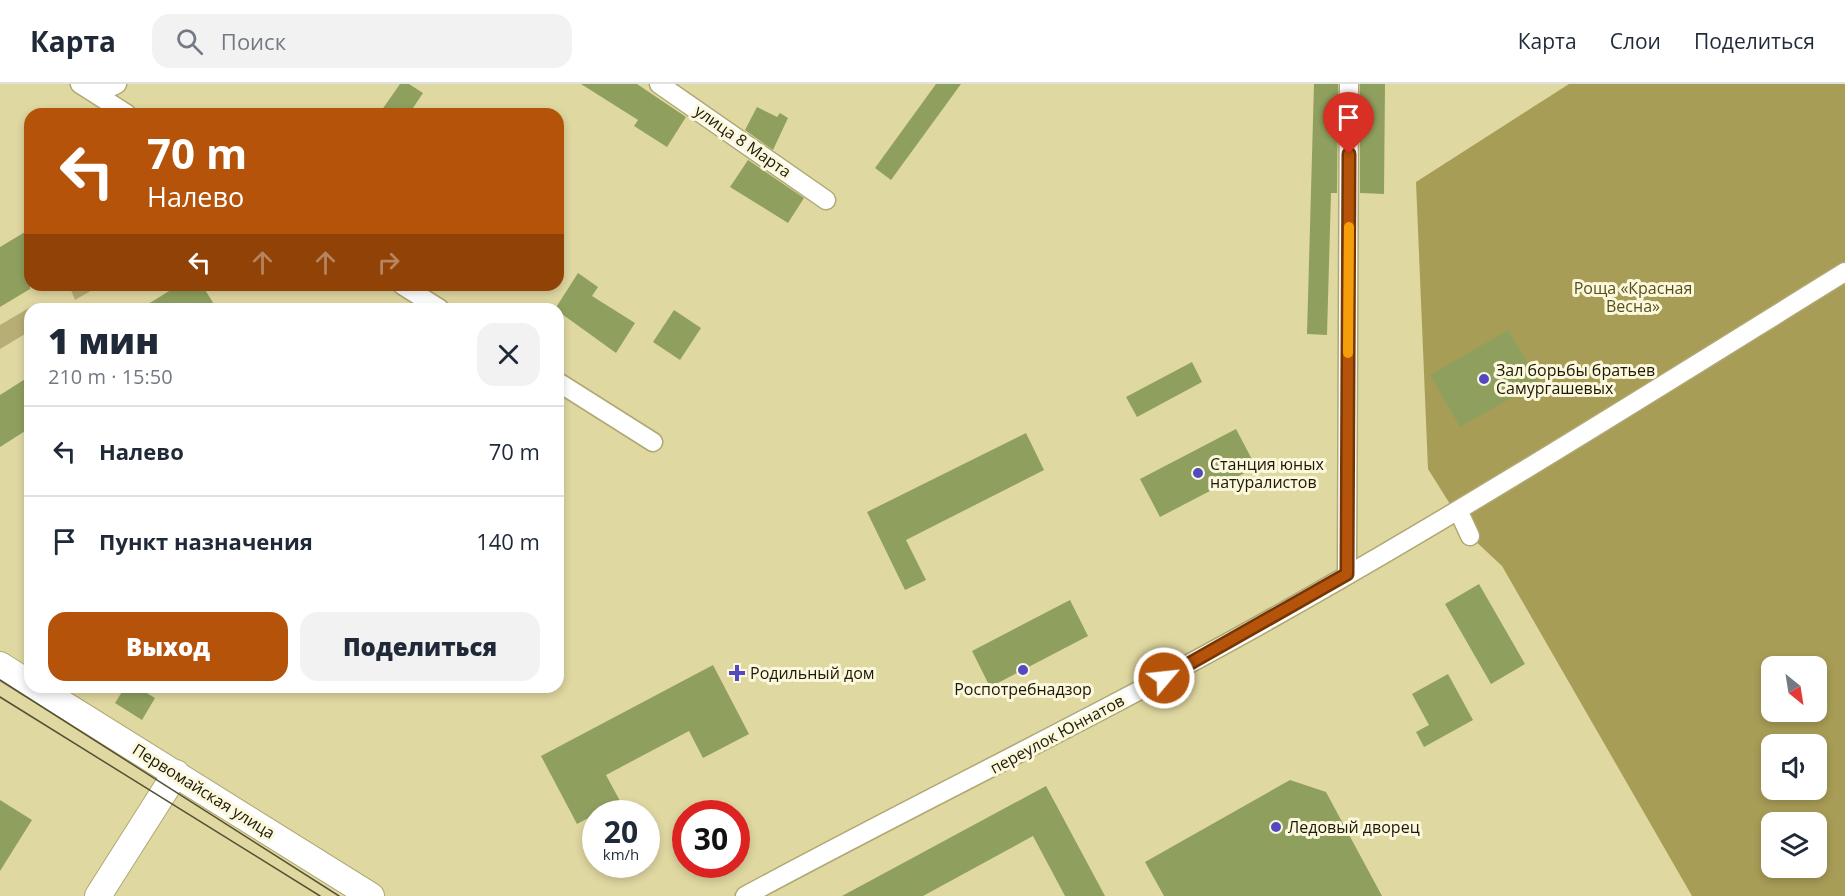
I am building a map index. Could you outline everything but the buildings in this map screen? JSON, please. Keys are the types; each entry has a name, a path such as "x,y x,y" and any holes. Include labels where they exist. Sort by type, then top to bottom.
{"main road":[{"path":"0,665 24,680"},
{"name":"Первомайская улица","path":"46,693 371,896"},
{"path":"98,896 176,773"}],"street":[{"path":"80,84 118,108"},
{"path":"96,94 117,84"},
{"name":"улица 8 Марта","path":"659,84 826,200"},
{"path":"1347,574 1349,84"},
{"name":"переулок Юннатов","path":"745,896 876,825 1042,744 1459,512 1845,272"},
{"path":"412,291 430,303"},
{"path":"564,386 653,442"},
{"path":"1459,512 1470,536"}],"shaded area":[{"path":"71,291 91,291 75,300"},
{"path":"24,311 24,335 0,349 0,325"}],"green space":[{"name":"Роща «Красная Весна»","path":"1569,84 1845,84 1845,896 1692,896 1502,566 1470,536 1428,469 1416,182"}],"tram line":[{"path":"0,680 339,896"},
{"path":"0,697 320,896"}],"slow traffic":[{"path":"1348,353 1349,227"}],"place":[{"name":"Зал борьбы братьев Самургашевых","path":"1484,379"},
{"name":"Станция юных натуралистов","path":"1198,473"},
{"name":"Роспотребнадзор","path":"1023,670"},
{"name":"Родильный дом","path":"737,673"},
{"name":"Ледовый дворец","path":"1276,827"}],"route":[{"path":"1164,678 1347,574 1349,154"}]}
